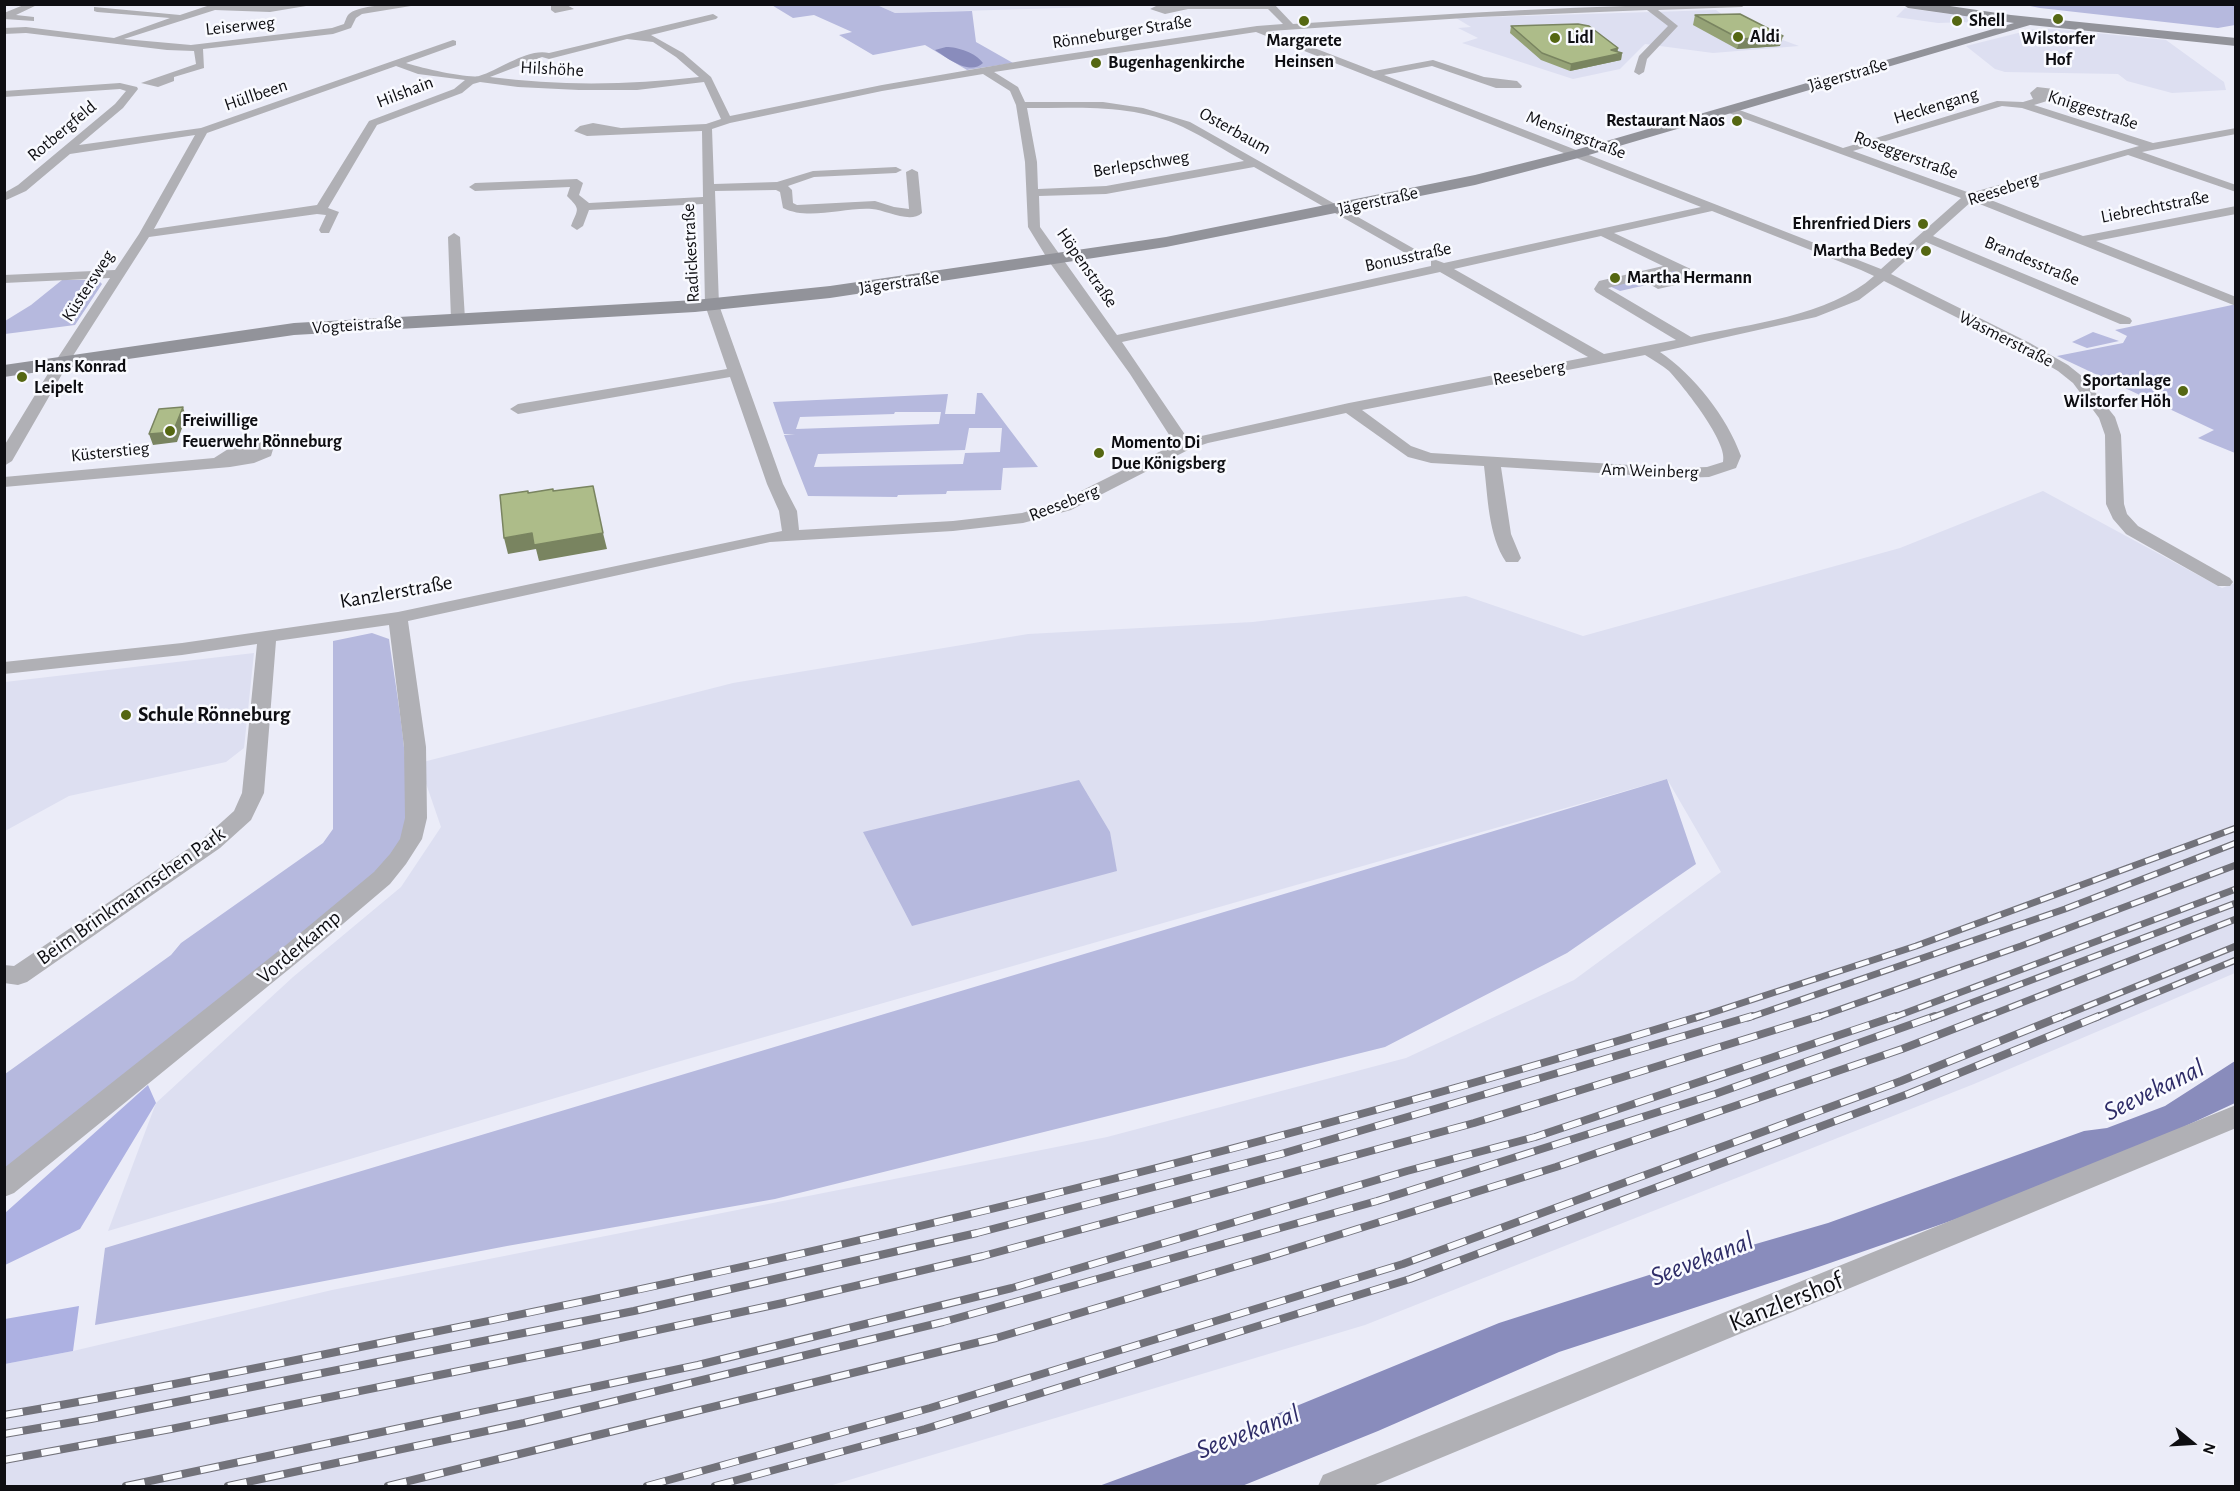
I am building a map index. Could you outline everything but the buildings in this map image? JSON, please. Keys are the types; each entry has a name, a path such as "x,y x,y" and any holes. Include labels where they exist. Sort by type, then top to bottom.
{"street":[{"path":"23,29 36,20 5,16 35,4"},
{"path":"111,40 222,6 265,9 314,4"},
{"path":"345,8 362,11 419,4"},
{"name":"Rönneburger Straße","path":"727,120 882,88 1257,29 1479,14 1742,4"},
{"path":"1908,4 2028,20 2235,42"},
{"path":"1185,8 1271,5 1290,26"},
{"path":"1639,72 1642,58 1673,26 1647,6"},
{"path":"97,9 183,17"},
{"name":"Leiserweg","path":"198,47 338,30 349,25 352,16 362,11"},
{"path":"647,36 713,16"},
{"name":"Jägerstraße","path":"712,305 866,288 1055,260 1339,209 1475,180 1577,154 1730,110 2024,24 2028,20"},
{"path":"4,29 23,29 172,48 198,47 202,65 169,77"},
{"name":"Mensingstraße","path":"1257,29 1882,275"},
{"path":"4,42 37,31"},
{"path":"481,78 541,54 549,56 633,33 647,36 682,56 707,79 727,120 707,128 620,131"},
{"name":"Hüllbeen","path":"64,151 203,131 453,43"},
{"name":"Hilshöhe","path":"397,63 418,71 518,84 625,87 707,79"},
{"path":"1373,74 1433,63 1482,80"},
{"name":"Höpenstraße","path":"986,71 1014,89 1021,105 1031,162 1034,227 1184,446"},
{"path":"498,72 535,78"},
{"name":"Hilshain","path":"317,210 322,207 373,123 458,91 469,82 481,78"},
{"name":"Rotbergfeld","path":"4,94 129,87 133,90 119,106 22,188 4,198"},
{"name":"Heckengang","path":"1843,151 2001,103 2023,105 2039,100"},
{"name":"Osterbaum","path":"1021,105 1095,105 1154,114 1191,126 1412,251"},
{"name":"Kniggestraße","path":"2023,105 2152,147"},
{"name":"Roseggerstraße","path":"1730,110 1971,197 2235,302"},
{"name":"Radickestraße","path":"707,128 712,305 775,483 788,511 791,534"},
{"name":"Küstersweg","path":"4,461 62,362 145,234 203,131"},
{"name":"Reeseberg","path":"791,534 953,526 1035,516 1092,494 1184,446 1204,439 1349,408 1689,342 1811,314 1854,297 1882,275 1961,203 1971,197 2128,151 2235,131"},
{"path":"2128,151 2235,189"},
{"name":"Berlepschweg","path":"1032,193 1106,190 1255,163"},
{"path":"584,207 778,186 813,174 896,170"},
{"path":"778,186 786,190 787,205 795,209 875,205 892,211 916,213 912,172"},
{"path":"475,187 577,183 573,196"},
{"path":"549,184 549,197 573,196 582,201 584,207 577,226"},
{"name":"Bonusstraße","path":"1113,340 1711,208"},
{"path":"145,234 317,210 333,212 325,230"},
{"name":"Liebrechtstraße","path":"2082,240 2235,210"},
{"path":"1602,232 1690,274 1688,278 1614,295 1689,342"},
{"path":"454,237 458,319"},
{"name":"Brandesstraße","path":"1924,237 1944,243 2125,321"},
{"path":"1425,258 1602,359"},
{"path":"4,279 118,274"},
{"name":"Wasmerstraße","path":"1882,275 2025,346 2063,368 2078,380 2107,417 2113,435 2115,504 2119,515 2132,530 2224,582"},
{"name":"Vogteistraße","path":"4,371 294,329 712,305"},
{"name":"Am Weinberg","path":"1349,408 1414,454 1431,458 1687,474 1709,472 1730,465 1733,456 1728,442 1704,405 1673,367 1648,350"},
{"path":"518,408 736,372"},
{"name":"Küsterstieg","path":"4,482 220,461"},
{"path":"1492,463 1502,534 1512,558"},
{"name":"Kanzlerstraße","path":"4,668 100,659 267,638 398,618 749,540 791,534"},
{"name":"Vorderkamp","path":"4,1185 304,944 382,878 398,859 411,839 416,818 415,747 398,618"},
{"name":"Beim Brinkmannschen Park","path":"9,978 212,843 243,815 253,793 267,638"},
{"name":"Kanzlershof","path":"1335,1486 2235,1116"}],"shaded area":[{"path":"770,4 877,5 895,13 972,11 976,42 1013,63 967,70 925,45 873,55 839,35 852,32 814,15 793,18"},
{"path":"1160,4 895,13 877,5"},
{"path":"2025,5 2235,5 2235,25 2218,28"},
{"path":"1905,8 1995,20 1999,24 1981,27 1965,22 1938,23 1896,17"},
{"path":"1716,10 1731,21 1799,46 1713,53 1645,44 1620,69 1573,79 1462,43 1478,38 1458,28 1471,27 1456,18"},
{"path":"2034,29 2166,40 2224,82 2226,90 2172,93 2127,81 2118,74 2005,72 1995,69 1966,46"},
{"path":"1673,270 1686,276 1620,291 1607,285"},
{"path":"62,280 98,280 102,284 75,325 5,334 5,321 31,305"},
{"name":"Sportanlage Wilstorfer Höh","path":"2235,305 2235,453 2198,438 2214,430 2057,356 2123,343 2127,336 2115,330"},
{"path":"2093,332 2119,341 2087,348 2072,342"},
{"path":"977,393 982,393 1038,467 1003,468 1001,490 947,491 946,494 898,495 897,497 808,496 784,435 795,434 784,434 773,402 948,394 945,414 975,414","holes":["895,412 941,412 939,424 796,429 800,417 894,414","969,428 1002,428 1000,452 965,453 963,464 814,467 818,454 965,450"]},
{"path":"2043,491 2222,588 2235,583 2235,973 1974,1084 1365,1325 829,1486 5,1486 5,1364 73,1351 332,1290 1107,1137 1406,1058 1574,980 1721,872 1667,779 663,1066 108,1231 156,1103 293,977 401,887 441,827 419,763 733,683 1028,634 1253,622 1466,596 1583,636 1900,548"},
{"path":"372,633 389,639 403,740 406,769 406,819 402,837 395,849 368,881 5,1173 5,1074 171,955 181,943 323,843 333,829 333,641"},
{"name":"Schule Rönneburg","path":"254,653 244,748 226,762 69,796 5,831 5,682"},
{"path":"1667,779 1696,864 1567,953 1385,1047 775,1199 507,1246 95,1325 105,1248"},
{"path":"1079,780 1110,832 1117,871 912,926 863,832"},
{"path":"148,1085 156,1103 80,1229 5,1265 5,1213"},
{"path":"79,1306 73,1351 5,1364 5,1319"}],"water":[{"path":"946,47 966,51 983,63 978,67 965,67 935,50"},
{"name":"Seevekanal","path":"2235,1061 2235,1103 2074,1178 1807,1271 1559,1352 1378,1431 1242,1486 1099,1486 1240,1434 1272,1416 1499,1323 1649,1275 1828,1223 2084,1131 2107,1128 2165,1106"}],"railway":[{"path":"1696,1018 1916,946 2236,828"},
{"path":"1748,1018 2065,909 2236,843"},
{"path":"1815,1018 2021,946 2236,865"},
{"path":"1892,1018 2236,889"},
{"path":"1931,1018 2236,903"},
{"path":"1983,1018 2236,919"},
{"path":"2058,1018 2236,946"},
{"path":"2095,1018 2236,960"},
{"path":"4,1415 207,1378 572,1304 1059,1193 1380,1109 1701,1016"},
{"path":"4,1434 91,1419 634,1311 977,1233 1281,1154 1752,1016"},
{"path":"4,1460 171,1429 583,1346 783,1303 983,1256 1474,1123 1820,1016"},
{"path":"126,1486 698,1365 1012,1288 1407,1171 1535,1137 1896,1016"},
{"path":"228,1486 524,1423 943,1322 1377,1201 1715,1094 1935,1016"},
{"path":"388,1486 996,1338 1274,1255 1556,1167 1902,1049 1987,1016"},
{"path":"647,1486 930,1408 1403,1264 1901,1081 2062,1016"},
{"path":"715,1486 925,1429 1410,1279 1908,1094 2099,1016"}],"place":[{"name":"Wilstorfer Hof","path":"2058,19"},
{"name":"Margarete Heinsen","path":"1304,21"},
{"name":"Shell","path":"1957,21"},
{"name":"Aldi","path":"1738,37"},
{"name":"Lidl","path":"1555,38"},
{"name":"Bugenhagenkirche","path":"1096,63"},
{"name":"Restaurant Naos","path":"1737,121"},
{"name":"Ehrenfried Diers","path":"1923,224"},
{"name":"Martha Bedey","path":"1926,251"},
{"name":"Martha Hermann","path":"1615,278"},
{"name":"Hans Konrad Leipelt","path":"22,377"},
{"name":"Sportanlage Wilstorfer Höh","path":"2183,391"},
{"name":"Freiwillige Feuerwehr Rönneburg","path":"170,431"},
{"name":"Momento Di Due Königsberg","path":"1099,453"},
{"name":"Schule Rönneburg","path":"126,715"}]}
